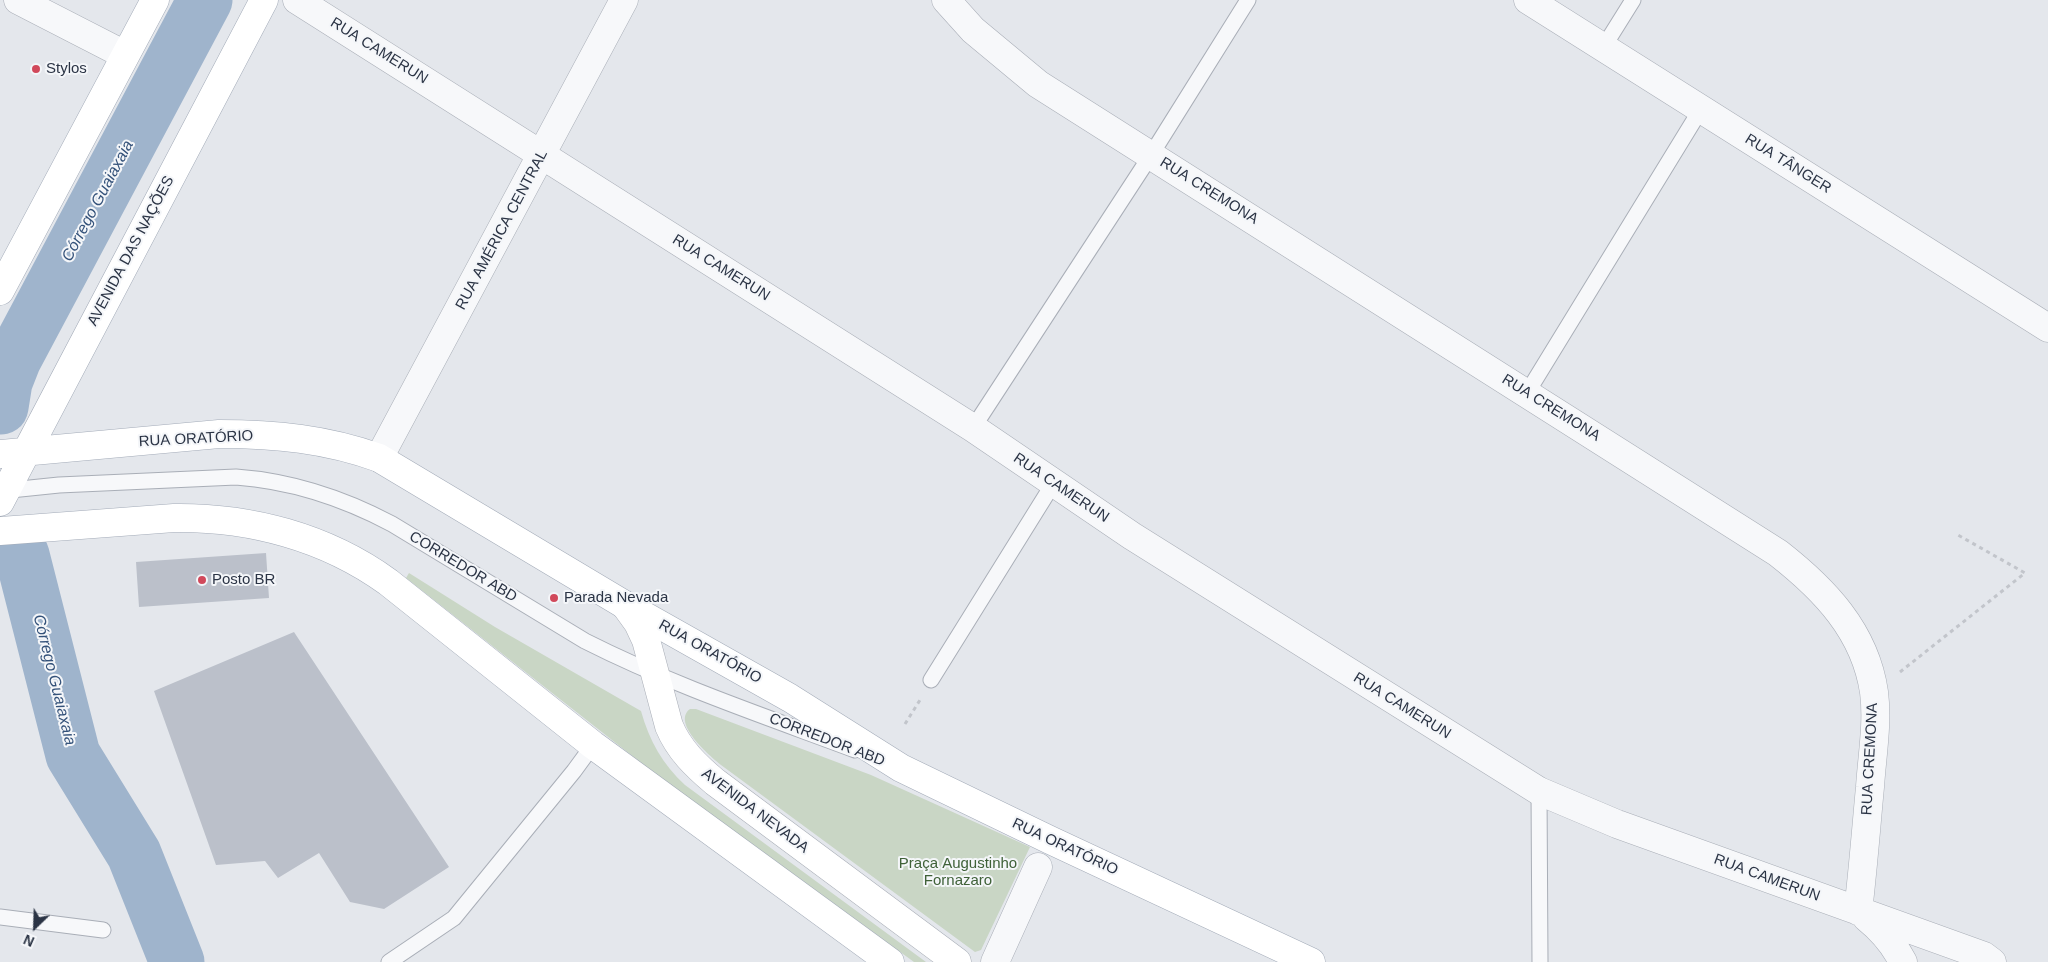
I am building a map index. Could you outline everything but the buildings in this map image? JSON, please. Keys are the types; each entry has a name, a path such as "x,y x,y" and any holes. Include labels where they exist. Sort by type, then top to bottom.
{"main road":[{"path":"0,291 155,0"},
{"name":"AVENIDA DAS NAÇÕES","path":"2,495 12,453 264,0"},
{"name":"RUA ORATÓRIO","path":"12,453 220,434 253,434 311,439 379,458 626,605 790,698 901,768 1311,962"},
{"path":"0,532 174,518 202,518 264,527 314,541 358,561 380,576 594,745 890,962"},
{"name":"AVENIDA NEVADA","path":"626,605 638,622 646,640 654,674 674,737 701,771 957,962"}],"street":[{"path":"18,0 125,55"},
{"name":"RUA CAMERUN","path":"297,0 973,428 1053,484 1157,551 1539,791 1617,824 1984,956 1992,962"},
{"name":"RUA AMÉRICA CENTRAL","path":"379,458 624,0"},
{"name":"RUA CREMONA","path":"946,0 972,30 1038,84 1778,553 1805,574 1840,611 1866,663 1874,693 1874,734 1858,911"},
{"name":"RUA TÂNGER","path":"1528,0 2048,328"},
{"path":"995,962 1038,867"},
{"path":"1858,911 1879,928 1892,942 1903,962"}],"lane":[{"path":"973,428 1151,155 1248,0"},
{"path":"1603,48 1634,0"},
{"path":"1526,393 1701,109"},
{"name":"CORREDOR ABD","path":"2,495 58,485 207,477 260,479 306,489 356,506 392,524 585,641 654,674 901,768"},
{"path":"931,680 1053,484"},
{"path":"389,962 454,918 594,745"},
{"path":"1539,791 1540,962"},
{"path":"0,917 103,930"}],"path":[{"path":"1874,693 2025,573 1958,535"}],"green space":[{"path":"409,573 495,627 641,711 648,732 658,751 670,769 685,785 926,962 914,962 645,766 406,578"},
{"name":"Praça Augustinho Fornazaro","path":"690,709 696,709 871,775 1030,847 981,950 975,952 721,765 701,747 689,730 685,722 685,715"}],"waterway":[{"name":"Córrego Guaiaxaia","path":"1,407 5,382 14,359 205,0"},
{"name":"Córrego Guaiaxaia","path":"22,555 73,755 134,854 177,962"}],"place":[{"name":"Stylos","path":"36,69"},
{"name":"Posto BR","path":"202,580"},
{"name":"Parada Nevada","path":"554,598"}]}
